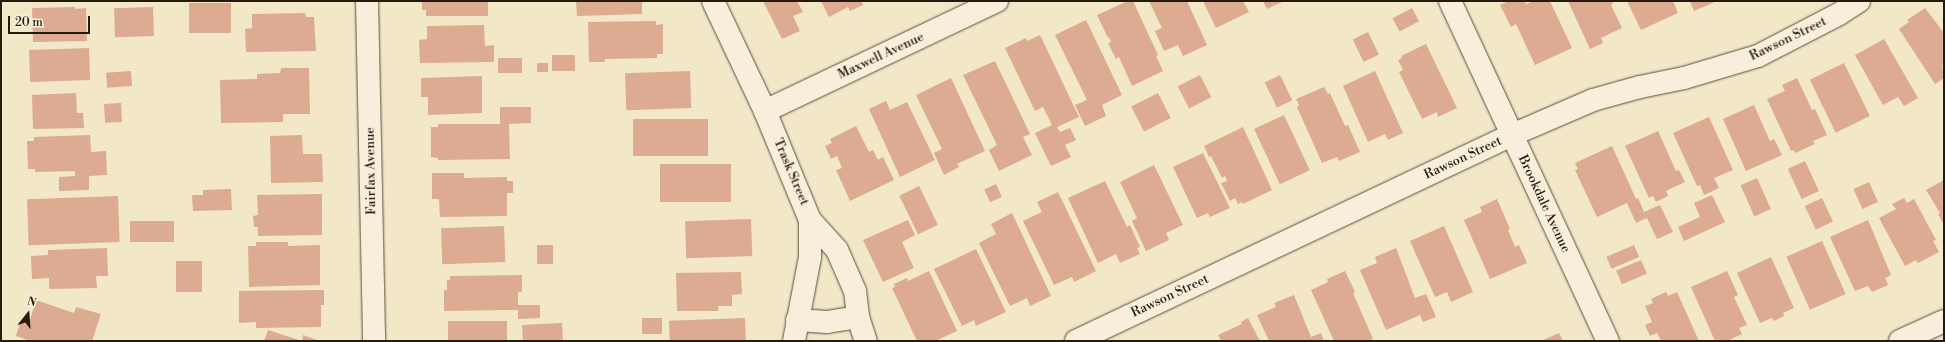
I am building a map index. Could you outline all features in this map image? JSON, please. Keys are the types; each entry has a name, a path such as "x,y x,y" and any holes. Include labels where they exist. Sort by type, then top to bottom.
{"street":[{"name":"Fairfax Avenue","path":"367,1 374,341"},
{"name":"Trask Street","path":"713,1 765,111 810,220 837,250 855,291 858,317 866,341"},
{"name":"Maxwell Avenue","path":"765,111 997,1"},
{"name":"Brookdale Avenue","path":"1450,1 1608,341"},
{"name":"Rawson Street","path":"1076,341 1512,135 1593,100 1640,87 1684,78 1758,56 1839,14 1859,1"},
{"path":"794,341 810,257 810,220"},
{"path":"797,320 826,322 858,317"},
{"path":"1900,341 1944,321"}],"building":[{"path":"422,1 488,1 488,16 426,16 426,10 422,10"},
{"path":"576,1 642,1 642,14 577,16"},
{"path":"763,1 797,1 803,12 793,16 800,31 782,39"},
{"path":"821,1 861,1 863,5 850,11 848,7 829,17"},
{"path":"1128,1 1133,1 1158,55 1156,56 1163,71 1132,86 1119,57 1116,59 1108,43 1111,42 1097,15"},
{"path":"1149,1 1187,1 1207,45 1183,56 1178,45 1164,51 1155,31 1162,28"},
{"path":"1203,1 1243,1 1249,12 1216,28"},
{"path":"1263,1 1284,1 1267,9"},
{"path":"1509,1 1524,1 1526,4 1534,1 1550,1 1572,48 1535,65 1516,24 1511,27 1500,5"},
{"path":"1568,1 1612,1 1613,4 1611,5 1622,28 1601,38 1603,43 1590,49"},
{"path":"1627,1 1673,1 1678,13 1641,30"},
{"path":"1690,1 1717,1 1694,11"},
{"path":"189,3 231,3 231,33 189,33"},
{"path":"75,7 75,9 86,8 87,41 33,42 32,8"},
{"path":"153,7 154,36 115,37 114,8"},
{"path":"1412,8 1419,21 1400,32 1393,18"},
{"path":"1925,8 1944,33 1944,64 1942,65 1944,78 1935,84 1899,29 1909,22 1907,20"},
{"path":"305,13 306,17 314,17 316,51 246,52 245,29 252,28 252,14"},
{"path":"1086,20 1122,95 1102,105 1106,116 1085,126 1075,105 1087,100 1055,35"},
{"path":"656,21 656,25 663,24 663,54 657,54 657,58 605,59 605,62 589,62 588,22"},
{"path":"484,25 485,46 494,45 494,62 420,63 419,40 427,39 427,26"},
{"path":"1368,32 1379,54 1364,62 1353,39"},
{"path":"1040,35 1079,117 1057,127 1060,132 1070,128 1076,140 1065,145 1071,157 1051,166 1035,133 1052,125 1043,107 1035,111 1005,48 1026,38 1027,41"},
{"path":"1884,39 1918,98 1904,106 1898,97 1883,105 1855,55"},
{"path":"1426,44 1457,108 1438,117 1437,112 1422,119 1399,72 1403,70 1398,60 1402,58 1401,56"},
{"path":"89,48 90,80 30,82 29,50"},
{"path":"552,55 575,55 575,71 552,71"},
{"path":"498,58 522,58 522,73 498,73"},
{"path":"995,61 1030,134 1023,137 1032,155 999,171 989,150 997,145 963,75"},
{"path":"537,63 548,63 548,72 537,72"},
{"path":"1844,63 1870,116 1836,133 1810,80"},
{"path":"281,68 309,68 310,114 283,114 283,122 221,123 220,80 257,79 257,74 280,73"},
{"path":"131,71 132,86 107,88 106,73"},
{"path":"690,71 691,108 626,110 625,73"},
{"path":"1375,71 1403,133 1388,140 1385,134 1368,142 1343,86"},
{"path":"1200,75 1211,97 1189,109 1178,86"},
{"path":"1280,75 1292,100 1277,108 1265,82"},
{"path":"482,76 482,113 428,115 428,97 421,97 421,78"},
{"path":"951,78 985,151 957,164 959,167 944,175 934,153 942,149 916,95"},
{"path":"1797,78 1812,110 1815,109 1827,135 1813,141 1815,144 1795,153 1794,150 1791,151 1767,99 1785,91 1782,85"},
{"path":"1324,87 1328,94 1330,93 1345,126 1348,125 1360,152 1339,161 1337,157 1322,163 1297,107 1299,105 1296,99"},
{"path":"76,93 77,113 83,113 84,128 33,129 32,95"},
{"path":"1158,93 1171,118 1144,132 1131,107"},
{"path":"886,101 890,110 907,102 935,160 900,177 869,109"},
{"path":"121,103 122,122 105,123 104,104"},
{"path":"1754,105 1770,141 1774,139 1782,155 1746,171 1723,119"},
{"path":"500,107 531,107 531,123 509,124 510,159 438,160 438,158 431,157 431,127 438,127 438,124 500,124"},
{"path":"1284,115 1310,170 1280,184 1254,129"},
{"path":"1709,117 1733,170 1714,178 1719,188 1704,195 1700,185 1697,186 1673,133"},
{"path":"633,119 708,119 708,156 633,156"},
{"path":"856,126 869,152 873,150 878,160 883,157 894,180 850,201 836,170 842,168 837,156 831,159 825,146 832,143 830,139"},
{"path":"1243,127 1272,190 1243,204 1242,202 1238,204 1235,198 1230,201 1221,183 1227,181 1225,176 1222,178 1204,146"},
{"path":"1658,131 1676,171 1679,170 1685,182 1666,191 1668,196 1656,202 1653,196 1649,198 1625,146"},
{"path":"90,135 91,152 106,151 107,175 89,176 89,190 59,191 59,177 75,176 75,171 35,172 35,169 28,169 27,141 34,141 34,137"},
{"path":"302,135 303,154 322,154 323,182 271,183 270,136"},
{"path":"1612,146 1636,199 1638,198 1644,212 1660,205 1673,232 1657,239 1647,218 1636,223 1627,203 1597,217 1575,170 1578,169 1575,163"},
{"path":"1203,153 1230,208 1210,217 1208,213 1197,218 1173,167"},
{"path":"1805,161 1819,191 1802,199 1788,169"},
{"path":"660,164 731,164 731,202 660,202"},
{"path":"1154,165 1183,225 1166,233 1169,240 1146,251 1132,221 1137,218 1120,182"},
{"path":"432,173 464,173 464,178 507,177 507,181 513,181 513,193 507,193 507,216 440,217 439,199 432,199"},
{"path":"1757,178 1771,209 1754,216 1741,185"},
{"path":"1944,180 1944,225 1938,214 1940,213 1926,190"},
{"path":"1105,181 1127,227 1130,225 1140,247 1137,248 1140,254 1120,263 1116,254 1098,263 1068,198"},
{"path":"1869,182 1878,202 1862,209 1853,189"},
{"path":"996,184 1002,197 990,202 984,189"},
{"path":"919,186 938,225 918,234 899,196"},
{"path":"231,189 232,210 193,211 192,195 203,195 203,190"},
{"path":"1058,192 1096,271 1074,282 1072,277 1054,285 1023,221 1042,212 1037,202"},
{"path":"322,194 322,235 258,236 258,227 254,227 253,216 258,215 257,195"},
{"path":"1712,195 1725,222 1684,241 1678,227 1700,217 1694,203"},
{"path":"118,196 120,242 29,245 27,199"},
{"path":"1822,198 1833,222 1816,230 1805,206"},
{"path":"1904,198 1907,203 1914,199 1936,240 1933,241 1939,252 1918,263 1916,260 1905,266 1879,218 1896,209 1892,204"},
{"path":"1497,199 1510,229 1508,230 1515,247 1519,245 1527,263 1490,279 1464,220 1482,212 1480,207"},
{"path":"1012,213 1051,296 1030,306 1027,298 1010,306 979,243 996,234 991,224"},
{"path":"751,219 752,256 686,258 685,221"},
{"path":"908,220 915,235 902,242 914,268 883,282 863,240"},
{"path":"1868,220 1891,275 1885,278 1888,285 1872,292 1868,286 1855,291 1830,237"},
{"path":"130,221 174,221 174,242 130,242"},
{"path":"504,226 505,262 442,264 441,228"},
{"path":"1444,226 1473,292 1451,302 1447,292 1435,297 1410,241"},
{"path":"1822,241 1846,294 1810,310 1786,257"},
{"path":"256,242 288,242 288,246 320,245 320,285 249,287 248,246 256,246"},
{"path":"537,245 553,245 553,264 537,264"},
{"path":"1634,245 1639,257 1611,269 1606,257"},
{"path":"107,248 108,276 96,276 97,288 49,289 49,278 32,279 31,256 48,255 48,250"},
{"path":"1396,248 1415,298 1426,294 1436,317 1423,322 1420,315 1386,330 1360,270 1377,263 1375,257"},
{"path":"976,249 1006,312 976,326 974,320 962,326 934,269"},
{"path":"1771,257 1794,308 1783,313 1784,316 1774,321 1772,318 1760,323 1737,273"},
{"path":"1641,260 1647,274 1622,284 1616,271"},
{"path":"176,261 202,261 202,292 176,292"},
{"path":"929,271 957,331 935,341 917,341 892,288 895,287 894,284 907,278 908,281"},
{"path":"1345,271 1355,292 1353,293 1373,339 1369,341 1334,341 1311,290 1328,282 1327,279"},
{"path":"1727,271 1738,295 1734,297 1747,325 1739,328 1742,334 1727,341 1715,341 1691,287"},
{"path":"741,272 742,294 732,295 732,306 718,306 718,311 677,311 676,273"},
{"path":"522,275 522,292 518,292 518,305 540,305 540,318 518,319 518,310 444,311 444,290 447,290 447,280 450,280 450,276"},
{"path":"324,290 324,305 321,305 321,327 256,328 256,322 239,323 239,291"},
{"path":"1666,292 1668,296 1677,292 1699,341 1661,341 1657,333 1650,336 1645,325 1652,322 1645,306 1653,303 1651,299"},
{"path":"1294,295 1311,337 1321,333 1324,341 1269,341 1257,315 1276,307 1274,303"},
{"path":"36,300 74,313 76,307 101,314 92,341 30,341 16,336 21,320 29,323"},
{"path":"642,318 662,318 662,334 642,334"},
{"path":"745,318 746,341 670,341 669,321"},
{"path":"1248,318 1260,341 1221,341 1218,335 1242,324 1241,322"},
{"path":"448,321 507,321 507,341 448,341"},
{"path":"562,323 563,341 523,341 522,325"},
{"path":"268,330 302,341 264,341"},
{"path":"1559,333 1563,341 1541,341"},
{"path":"303,335 320,341 302,341"}]}
